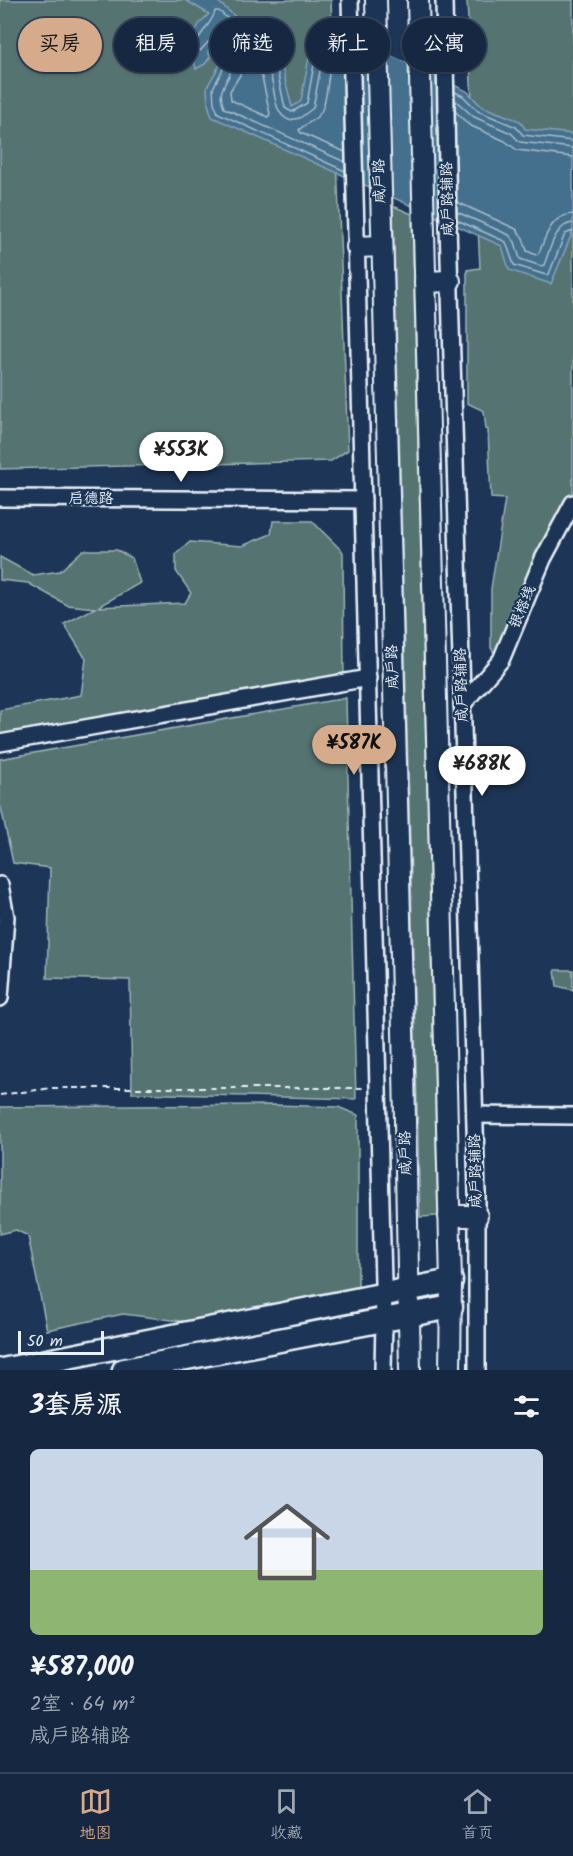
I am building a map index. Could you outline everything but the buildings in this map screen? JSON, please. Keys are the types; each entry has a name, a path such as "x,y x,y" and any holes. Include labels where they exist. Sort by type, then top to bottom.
{"highway":[{"path":"2,1370 450,1281"},
{"path":"124,1370 451,1307"}],"main road":[{"path":"418,0 418,18"},
{"path":"420,18 424,0"},
{"name":"咸户路","path":"376,5 410,1370"},
{"path":"419,72 449,1216 450,1370"},
{"path":"357,247 382,246"},
{"path":"424,282 450,281"},
{"path":"449,1216 477,1216"}],"street":[{"path":"350,0 384,1321 383,1370"},
{"name":"咸户路辅路","path":"444,0 448,225 475,1115 477,1370"},
{"name":"启德路","path":"0,498 363,500"},
{"name":"银榕线","path":"462,705 501,660 543,559 573,502"},
{"path":"0,743 368,678"},
{"path":"0,885 6,917 0,998"},
{"path":"475,1115 573,1116"}],"path":[{"path":"0,1095 52,1088 378,1088"}],"green space":[{"path":"0,0 331,0 332,18 306,18 306,72 334,72 348,450 331,461 0,469"},
{"path":"467,0 573,0 573,500 498,659 491,648 491,589 505,499 491,498 488,430 484,411 467,403 467,270 480,268 470,72 486,72 486,18 468,18"},
{"path":"393,206 412,214 438,1216 420,1217"},
{"path":"273,521 312,521 343,552 344,687 0,749 0,710 81,695 86,659 64,624 95,608 67,605 28,583 0,580 0,557 33,575 60,571 83,550 117,550 132,558 140,583 98,607 185,603 191,593 176,571 176,554 190,542 242,546 271,534"},
{"path":"346,698 356,1099 132,1093 130,980 47,978 50,868 13,863 0,803 0,759"},
{"path":"555,970 573,970 573,990 557,986"},
{"path":"275,1105 338,1107 358,1115 358,1294 205,1324 123,1314 47,1330 28,1236 16,1230 0,1234 0,1107"}],"water":[{"path":"185,0 216,0 237,18 210,18 210,48 208,51 210,57 205,64 198,68 198,27 209,14"},
{"path":"390,55 402,61 402,72 426,72 467,91 481,106 520,121 525,129 573,134 573,231 551,284 509,270 502,246 212,117 208,104 207,87 216,72 283,72 292,107 301,101 306,72 390,72"}]}
